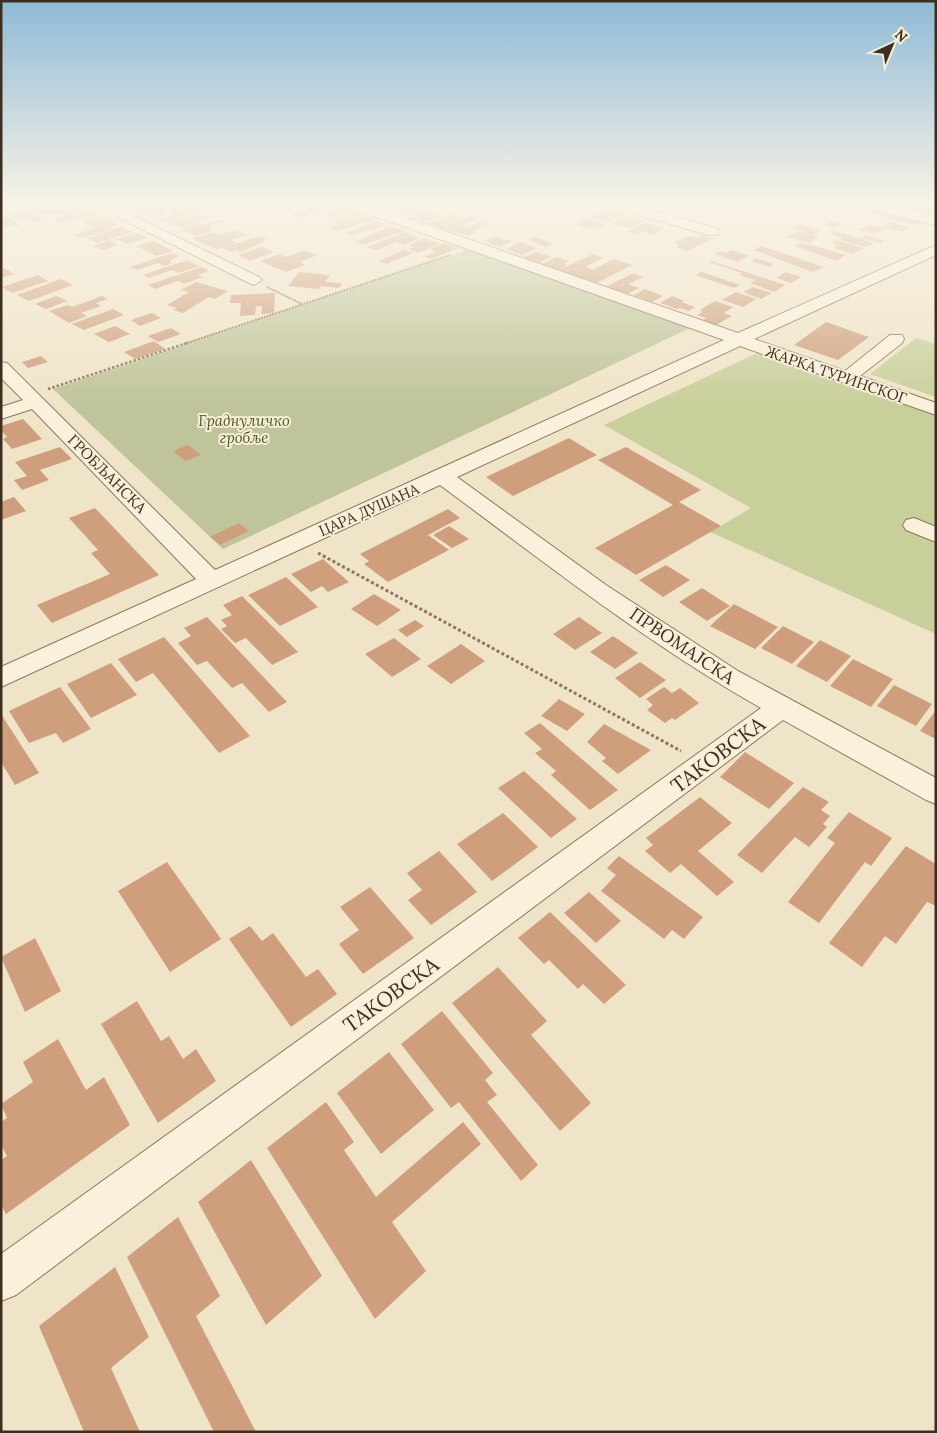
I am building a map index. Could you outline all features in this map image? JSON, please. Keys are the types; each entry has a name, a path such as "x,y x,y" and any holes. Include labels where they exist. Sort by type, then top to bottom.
{"street":[{"path":"237,272 254,280"},
{"name":"ЖАРКА ТУРИНСКОГ","path":"544,272 936,409"},
{"name":"ЦАРА ДУШАНА","path":"1,678 443,477 886,272"},
{"path":"847,378 896,339"},
{"name":"ГРОБЉАНСКА","path":"1,367 212,581"},
{"path":"1,413 32,399"},
{"name":"ПРВОМАЈСКА","path":"443,477 620,605 729,678 780,708 936,792"},
{"path":"914,525 936,535"},
{"name":"ТАКОВСКА","path":"1,1280 780,708"}],"path":[{"path":"32,399 399,272"},
{"path":"254,280 302,304"},
{"path":"314,550 706,764"}],"green space":[{"name":"Граднуличко гробље","path":"401,272 533,272 690,328 223,549 53,389"},
{"path":"916,338 936,344 936,397 870,374"},
{"path":"757,353 936,416 936,634 710,532 751,508 604,425"}],"building":[{"path":"1,272 10,272 14,274 1,278"},
{"path":"152,272 167,272 149,278 143,275"},
{"path":"187,272 207,272 198,275 203,277 184,284 178,281 155,289 148,285"},
{"path":"299,272 330,275 325,282 342,283 339,288 321,286 319,289 288,286"},
{"path":"564,272 619,272 597,283"},
{"path":"702,272 740,285 734,288 695,275"},
{"path":"739,272 745,272 785,285 774,292 750,283 755,280 739,275 742,273"},
{"path":"786,272 801,277 791,283 776,278"},
{"path":"633,273 643,277 628,284 639,288 627,294 607,286"},
{"path":"38,275 48,281 12,293 2,287"},
{"path":"61,279 73,285 29,301 17,295"},
{"path":"196,282 228,291 215,299 209,297 183,313 173,310 177,308 167,305 189,292 181,290"},
{"path":"753,287 772,293 761,299 743,292"},
{"path":"645,289 663,296 652,302 634,295"},
{"path":"736,292 756,299 743,307 722,300"},
{"path":"275,293 274,313 261,314 262,306 256,306 255,315 240,316 241,303 230,303 231,295"},
{"path":"56,296 67,301 46,309 35,304"},
{"path":"102,296 108,299 96,303 101,306 81,313 87,316 69,323 49,311 68,305 72,307"},
{"path":"672,296 684,301 681,302 695,307 689,311 660,303"},
{"path":"715,301 733,307 724,313 732,316 716,325 702,321 706,318 697,315 703,312 700,311 703,308"},
{"path":"113,309 124,315 84,330 72,324"},
{"path":"152,313 161,318 140,326 131,320"},
{"path":"826,322 869,337 838,360 794,345"},
{"path":"115,326 130,334 109,342 94,334"},
{"path":"171,328 181,334 158,342 148,336"},
{"path":"154,341 165,349 135,359 124,352"},
{"path":"41,356 48,362 28,368 22,362"},
{"path":"23,419 42,439 12,449 3,439 7,437 1,430 1,426"},
{"path":"569,438 597,455 513,496 486,477"},
{"path":"188,445 201,455 185,461 173,451"},
{"path":"60,447 72,459 40,470 49,480 22,490 14,480 27,476 15,462"},
{"path":"626,447 701,490 679,502 721,526 636,575 595,548 673,505 598,460"},
{"path":"14,497 26,511 1,520 1,502"},
{"path":"95,508 159,575 52,623 37,605 110,574 91,553 98,550 69,518"},
{"path":"448,509 460,518 428,535 449,550 388,582 364,564 369,561 360,554"},
{"path":"239,523 249,531 220,545 210,537"},
{"path":"449,526 469,539 452,548 433,535"},
{"path":"323,559 349,582 328,592 322,586 311,592 291,574"},
{"path":"666,565 690,580 663,597 639,580"},
{"path":"286,577 318,607 280,626 248,595"},
{"path":"702,588 730,606 707,621 679,602"},
{"path":"374,594 401,610 377,626 351,609"},
{"path":"242,596 298,652 272,665 246,638 235,643 221,629 227,626 221,620 232,615 223,605"},
{"path":"734,604 778,627 755,649 710,626"},
{"path":"207,617 287,702 269,712 242,683 232,688 207,661 197,665 178,643 191,636 184,628"},
{"path":"579,617 602,633 575,650 553,634"},
{"path":"415,620 424,626 407,637 398,630"},
{"path":"783,626 814,642 792,664 761,648"},
{"path":"613,636 638,653 615,669 590,652"},
{"path":"164,637 250,736 219,753 153,673 136,682 118,659"},
{"path":"394,638 421,659 392,677 365,654"},
{"path":"820,640 851,656 827,682 796,666"},
{"path":"461,644 485,661 451,684 427,666"},
{"path":"853,659 893,679 871,707 830,686"},
{"path":"640,662 666,680 640,698 615,678"},
{"path":"111,663 137,695 91,718 67,684"},
{"path":"894,685 932,704 916,726 877,706"},
{"path":"60,687 91,729 63,743 56,733 29,743 9,711"},
{"path":"664,687 672,693 680,688 699,703 675,720 672,718 665,723 647,710 653,705 646,699"},
{"path":"559,699 585,714 567,731 541,716"},
{"path":"936,710 936,739 920,731"},
{"path":"1,714 39,773 15,785 1,762"},
{"path":"540,723 618,790 590,810 551,775 556,771 535,753 542,749 524,733"},
{"path":"604,724 651,750 618,774 602,761 606,758 587,742"},
{"path":"745,752 794,783 769,809 720,777"},
{"path":"524,771 577,819 551,838 498,788"},
{"path":"803,787 829,802 821,810 830,816 823,824 827,827 809,847 795,837 762,873 737,855"},
{"path":"700,797 732,823 698,851 734,882 717,896 681,864 670,873 645,851 653,845 646,838"},
{"path":"849,812 892,838 871,866 865,862 819,923 788,902 835,843 827,838"},
{"path":"503,813 538,847 492,881 457,844"},
{"path":"906,846 936,864 936,906 927,902 896,944 885,936 862,967 829,943"},
{"path":"439,851 477,892 431,925 408,900 422,890 407,873"},
{"path":"619,856 703,917 684,939 672,930 664,939 601,891 616,875 607,868"},
{"path":"167,862 221,939 170,972 118,891"},
{"path":"370,887 414,938 363,974 339,944 359,930 340,907"},
{"path":"589,892 621,921 596,943 564,913"},
{"path":"550,912 626,985 604,1004 583,984 578,989 549,960 544,964 518,938"},
{"path":"250,926 262,941 273,933 306,977 318,969 337,994 291,1027 229,939"},
{"path":"35,938 61,991 25,1012 1,957"},
{"path":"498,967 547,1021 531,1035 591,1103 560,1131 452,1003"},
{"path":"137,1001 161,1041 169,1036 183,1059 196,1049 216,1081 158,1123 101,1024"},
{"path":"442,1011 493,1073 485,1080 497,1095 487,1102 538,1165 521,1181 459,1102 451,1108 401,1044"},
{"path":"58,1039 86,1090 104,1077 130,1125 6,1214 1,1205 1,1160 7,1156 1,1145 1,1122 7,1118 1,1104 33,1082 23,1062"},
{"path":"389,1052 434,1110 381,1154 337,1093"},
{"path":"326,1102 354,1142 344,1150 376,1197 463,1122 481,1144 392,1222 426,1271 375,1319 267,1148"},
{"path":"251,1160 322,1276 266,1325 198,1202"},
{"path":"178,1217 220,1296 196,1316 256,1432 214,1432 127,1257"},
{"path":"115,1267 149,1337 111,1368 140,1432 84,1432 39,1326"}]}
